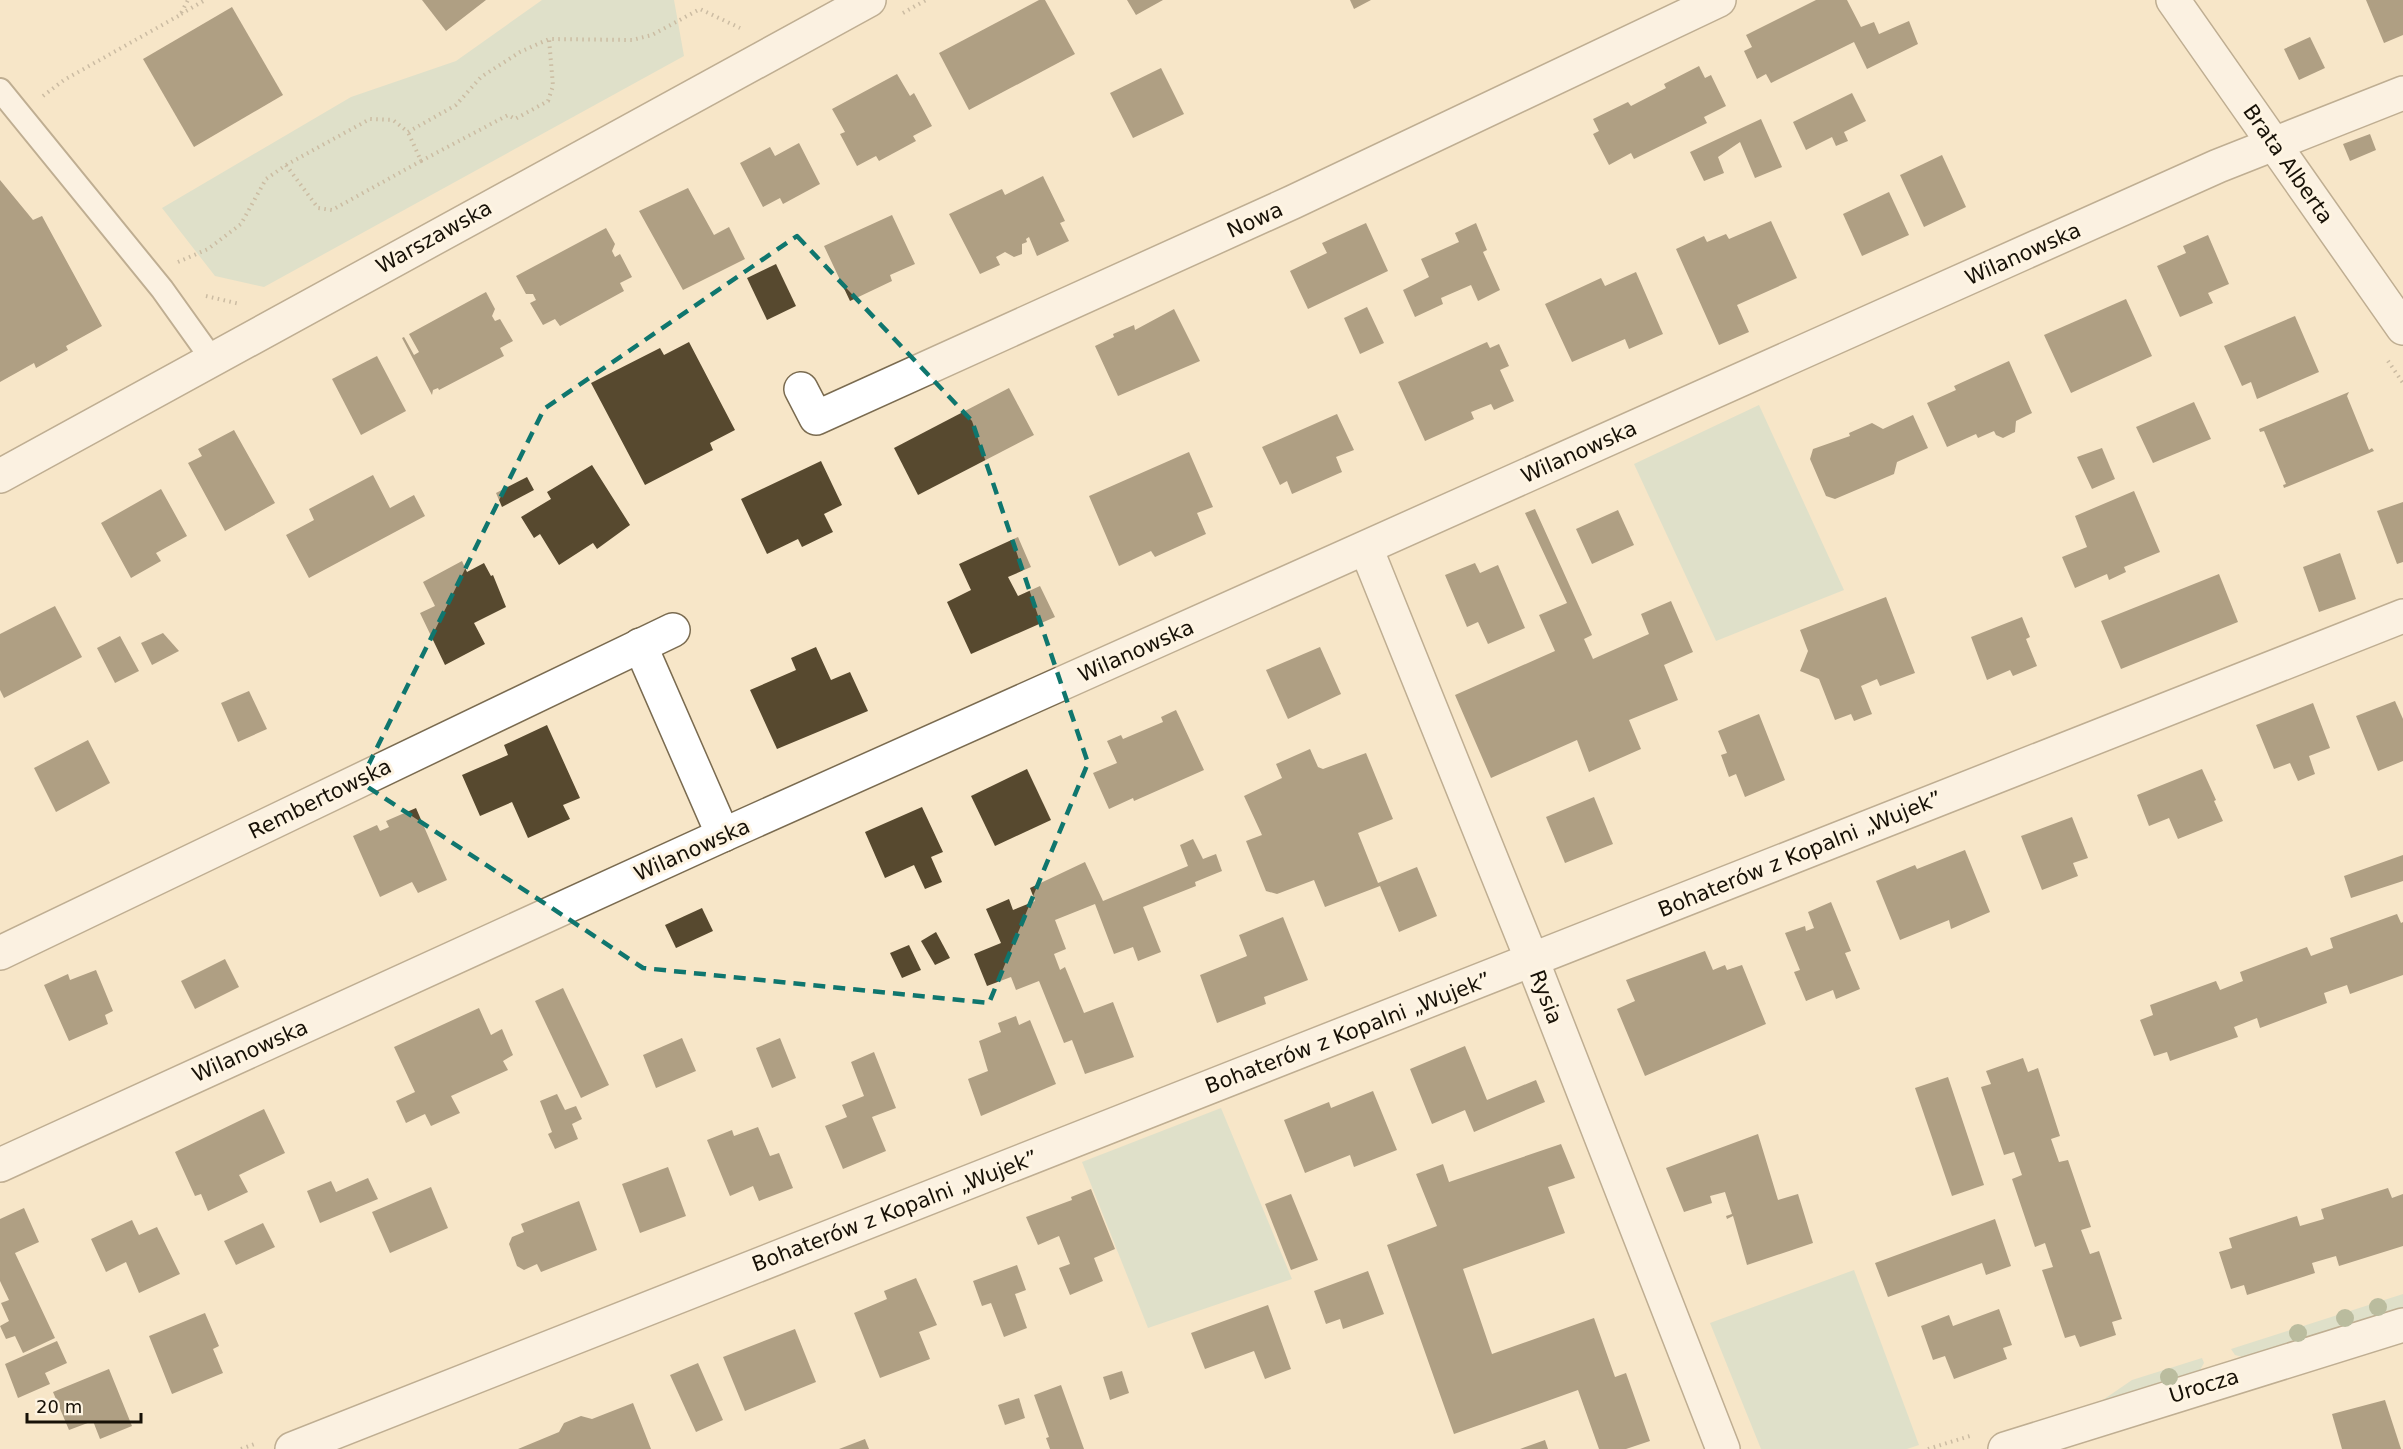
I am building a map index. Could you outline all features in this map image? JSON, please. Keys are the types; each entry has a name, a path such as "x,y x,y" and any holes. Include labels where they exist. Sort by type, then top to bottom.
{"street":[{"name":"Nowa","path":"801,389 816,418 1293,202 1719,0"},
{"name":"Brata Alberta","path":"2173,0 2403,328"},
{"name":"Warszawska","path":"0,476 263,330 762,59 882,9"},
{"name":"Wilanowska","path":"0,1165 723,836 2218,166 2403,93"},
{"name":"Rysia","path":"1366,548 1532,960 1723,1449"},
{"name":"Bohaterów z Kopalni „Wujek”","path":"292,1449 2403,616"},
{"name":"Rembertowska","path":"0,952 673,630"},
{"path":"640,645 723,836"},
{"name":"Urocza","path":"2006,1449 2403,1325"}],"lane":[{"path":"0,90 162,289 212,359"}],"path":[{"path":"180,15 188,0"},
{"path":"20,114 64,81 205,0"},
{"path":"882,9 926,0"},
{"path":"408,132 456,105 481,77 520,52 549,39 632,40 652,35 700,9 748,32 762,59"},
{"path":"285,165 318,208 324,211 332,210 508,115 515,119 548,101 553,86 549,39"},
{"path":"184,272 178,262 208,249 241,224 266,179 285,165 370,119 393,120 408,132 421,161"},
{"path":"196,293 249,306 263,330"}],"highlighted area":[{"path":"797,236 972,421 1088,763 989,1003 643,968 360,782 544,409"}],"green space":[{"path":"542,0 674,0 684,56 264,287 215,276 162,208 351,97 456,61"},
{"path":"1759,405 1844,590 1716,641 1634,464"},
{"path":"1221,1108 1292,1279 1148,1328 1082,1162"},
{"path":"1854,1270 1919,1445 1907,1449 1761,1449 1710,1323"},
{"path":"2403,1294 2403,1309 2246,1358 2235,1355 2231,1349"},
{"path":"2202,1358 2204,1363 2199,1372 2097,1404 2132,1380"}],"building":[{"path":"422,0 486,0 446,31"},
{"path":"1039,0 1045,0 1075,54 969,110 939,53"},
{"path":"1127,0 1163,0 1136,15"},
{"path":"1350,0 1371,0 1354,9"},
{"path":"1816,0 1847,0 1861,27 1874,22 1879,34 1909,21 1918,44 1867,69 1854,42 1771,83 1766,74 1757,79 1744,51 1752,47 1746,35"},
{"path":"2366,0 2403,0 2403,35 2384,43"},
{"path":"232,7 283,95 194,147 143,59"},
{"path":"2310,37 2325,68 2299,80 2284,49"},
{"path":"1699,66 1705,78 1711,75 1726,106 1704,117 1707,123 1634,159 1631,153 1609,165 1593,134 1599,131 1593,119 1628,102 1631,106 1666,88 1664,84"},
{"path":"1161,68 1184,114 1133,138 1110,93"},
{"path":"897,74 910,96 914,93 932,126 913,136 916,141 879,161 876,156 857,166 840,134 845,132 832,109"},
{"path":"1852,93 1866,121 1844,132 1848,141 1836,146 1832,137 1806,150 1793,122"},
{"path":"1761,119 1782,167 1755,178 1740,142 1718,157 1724,173 1704,181 1690,152"},
{"path":"2370,134 2376,150 2350,161 2343,144"},
{"path":"799,143 820,184 783,204 780,198 763,207 740,163 770,147 775,156"},
{"path":"1942,155 1966,207 1924,227 1900,175"},
{"path":"1043,176 1065,221 1060,223 1069,241 1037,256 1029,237 1026,239 1027,242 1022,244 1022,254 1014,257 1005,252 996,257 1000,265 980,274 949,214 1002,189 1005,195"},
{"path":"0,180 33,220 42,216 102,326 66,346 68,350 36,368 34,363 0,382"},
{"path":"688,188 714,235 729,227 745,259 683,290 639,211"},
{"path":"1889,192 1909,235 1862,256 1843,214"},
{"path":"892,215 915,264 890,275 892,281 850,301 824,246"},
{"path":"1771,221 1797,278 1737,305 1749,332 1719,345 1676,249 1704,236 1707,242 1726,234 1729,239"},
{"path":"1366,223 1388,271 1308,309 1290,271 1327,253 1322,243"},
{"path":"1476,223 1487,250 1483,252 1500,290 1478,301 1471,285 1441,298 1443,304 1415,317 1403,290 1429,277 1421,259 1459,242 1455,233"},
{"path":"606,228 615,244 612,251 615,257 620,254 632,277 620,283 624,291 560,326 555,319 543,325 530,303 536,300 533,294 526,294 516,276"},
{"path":"2208,235 2229,284 2208,293 2213,303 2180,317 2157,266 2186,253 2183,246"},
{"path":"776,264 796,306 767,320 747,278"},
{"path":"1636,272 1663,334 1629,349 1625,339 1572,362 1545,304 1601,278 1605,286"},
{"path":"486,292 495,309 492,316 495,321 500,319 513,341 500,348 504,356 439,390 438,388 433,390 432,395 402,338 404,337 414,355 419,352 409,334"},
{"path":"2126,299 2152,356 2071,393 2044,335"},
{"path":"1367,307 1384,343 1360,354 1344,318"},
{"path":"1174,309 1200,361 1118,396 1095,346 1114,337 1113,334 1134,325 1135,330"},
{"path":"2295,316 2319,372 2257,399 2251,382 2242,386 2224,346"},
{"path":"689,342 735,430 710,443 713,450 645,485 591,383 660,348 664,355"},
{"path":"1487,342 1490,348 1499,344 1509,366 1500,370 1514,401 1494,410 1491,404 1471,412 1474,419 1425,441 1398,382"},
{"path":"377,356 406,411 361,435 332,379"},
{"path":"2009,361 2032,413 2016,421 2015,432 2003,438 1996,435 1994,431 1978,438 1976,434 1947,447 1927,403 1956,390 1954,386"},
{"path":"1009,388 1034,435 918,495 894,448"},
{"path":"2349,392 2347,396 2369,450 2372,448 2374,451 2284,488 2283,485 2286,484 2264,431 2260,432 2259,429"},
{"path":"2194,402 2211,439 2153,463 2136,427"},
{"path":"1337,414 1354,450 1336,457 1342,472 1292,494 1287,481 1280,485 1262,447"},
{"path":"1913,415 1928,448 1897,462 1894,474 1835,499 1826,496 1810,459 1813,449 1850,436 1849,433 1872,423 1883,429"},
{"path":"234,430 275,503 225,531 188,463 202,456 198,449"},
{"path":"2102,448 2115,479 2092,489 2077,457"},
{"path":"1189,452 1213,507 1197,513 1206,534 1155,557 1151,551 1119,566 1089,496"},
{"path":"821,461 842,505 824,514 833,532 802,547 798,539 767,554 741,499"},
{"path":"592,465 630,525 597,549 593,543 559,565 540,534 534,538 521,517 551,499 547,492"},
{"path":"373,475 390,508 414,495 425,516 309,578 286,535 314,520 309,509"},
{"path":"527,477 534,490 502,507 496,493"},
{"path":"161,489 187,536 156,553 161,561 131,578 101,523"},
{"path":"2134,491 2160,552 2124,567 2126,572 2109,580 2107,574 2075,588 2062,557 2087,547 2075,516"},
{"path":"2403,502 2403,562 2397,564 2377,511"},
{"path":"1535,509 1592,635 1584,639 1593,659 1649,634 1641,614 1671,601 1693,652 1664,665 1678,700 1629,720 1641,749 1589,772 1577,740 1491,778 1455,695 1555,651 1539,615 1567,603 1525,513"},
{"path":"1618,510 1634,545 1592,564 1576,529"},
{"path":"1018,537 1031,567 1008,577 1018,596 1040,586 1055,617 971,654 947,602 971,590 959,564"},
{"path":"2340,553 2356,599 2319,612 2303,567"},
{"path":"462,561 467,572 484,563 491,576 493,575 506,607 474,623 485,644 445,665 420,613 435,606 423,582"},
{"path":"1475,563 1480,573 1498,565 1525,628 1488,644 1478,622 1467,627 1445,575"},
{"path":"2219,574 2238,622 2121,669 2101,621"},
{"path":"1886,597 1915,673 1880,686 1877,679 1861,686 1872,714 1854,721 1851,714 1835,720 1819,679 1800,671 1808,651 1800,630"},
{"path":"55,606 82,657 4,698 0,690 0,634"},
{"path":"2022,617 2030,637 2026,639 2037,666 2013,676 2010,670 1987,680 1971,637"},
{"path":"163,633 179,651 152,665 141,643"},
{"path":"120,636 139,671 115,683 97,648"},
{"path":"816,647 831,680 850,672 868,711 777,749 750,690 796,670 791,658"},
{"path":"1320,647 1341,694 1288,719 1266,670"},
{"path":"249,691 267,729 238,742 221,703"},
{"path":"2395,701 2403,719 2403,761 2378,771 2356,716"},
{"path":"2313,703 2330,748 2309,756 2315,774 2298,781 2290,763 2274,769 2256,725"},
{"path":"1176,710 1204,770 1134,801 1133,798 1109,809 1093,773 1117,763 1107,741 1121,735 1123,739 1163,722 1161,717"},
{"path":"1759,714 1785,780 1745,797 1736,774 1729,777 1721,755 1727,753 1718,731"},
{"path":"547,725 580,798 563,805 570,819 528,838 512,802 480,816 462,775 508,755 504,745"},
{"path":"88,740 110,783 56,812 34,768"},
{"path":"1310,749 1318,767 1323,769 1366,753 1393,819 1358,833 1378,883 1417,867 1437,916 1399,932 1380,886 1325,907 1314,880 1277,894 1266,891 1246,841 1262,835 1244,796 1282,778 1276,764"},
{"path":"1027,769 1051,820 995,846 971,796"},
{"path":"2202,769 2223,821 2178,839 2169,818 2149,826 2137,795"},
{"path":"1594,797 1613,844 1565,863 1546,817"},
{"path":"922,807 943,852 931,857 942,882 925,889 914,865 885,878 865,832"},
{"path":"416,808 447,880 418,893 412,882 380,897 353,836 377,825 380,831 389,827 386,821"},
{"path":"2072,817 2088,858 2073,863 2078,876 2042,890 2021,836"},
{"path":"1193,839 1203,859 1216,854 1222,871 1195,882 1196,886 1143,907 1161,952 1138,961 1133,947 1114,954 1095,904 1055,920 1066,949 1054,954 1060,970 1065,967 1084,1013 1113,1002 1134,1057 1085,1074 1072,1040 1064,1043 1039,981 1016,990 1011,977 987,986 974,954 1001,943 986,909 1009,899 1013,910 1035,901 1030,888 1085,862 1103,901 1188,866 1180,845"},
{"path":"1965,850 1990,912 1951,929 1949,920 1900,940 1876,881 1915,865 1917,869"},
{"path":"2403,855 2403,881 2351,898 2344,876"},
{"path":"1831,902 1851,951 1845,953 1860,989 1836,999 1833,990 1806,1001 1794,972 1800,970 1785,933 1805,926 1806,931 1814,928 1808,912"},
{"path":"702,908 713,931 676,948 665,925"},
{"path":"2397,914 2401,923 2403,922 2403,975 2350,994 2347,985 2324,993 2327,1003 2260,1028 2257,1018 2234,1027 2238,1037 2170,1061 2167,1052 2154,1056 2140,1020 2153,1015 2150,1005 2216,981 2220,990 2243,981 2240,972 2307,947 2311,956 2333,948 2330,938"},
{"path":"1283,917 1308,980 1264,997 1266,1004 1217,1023 1200,975 1247,956 1239,935"},
{"path":"936,932 950,958 935,965 921,941"},
{"path":"909,945 921,970 902,978 890,953"},
{"path":"1705,951 1713,970 1725,965 1727,970 1742,965 1766,1024 1645,1076 1617,1009 1635,1001 1626,980"},
{"path":"225,959 239,987 195,1009 181,981"},
{"path":"96,970 113,1011 105,1015 108,1024 69,1041 44,985 68,974 70,980"},
{"path":"563,988 609,1085 581,1098 535,1001"},
{"path":"479,1008 491,1035 502,1029 513,1055 503,1061 508,1070 451,1096 460,1113 431,1126 425,1114 406,1123 396,1101 415,1092 394,1047"},
{"path":"1016,1016 1019,1025 1030,1020 1056,1084 981,1116 968,1079 988,1071 979,1041 1001,1032 998,1023"},
{"path":"682,1038 696,1071 656,1088 643,1055"},
{"path":"780,1038 796,1078 772,1088 756,1048"},
{"path":"1465,1046 1487,1100 1536,1080 1545,1102 1474,1132 1465,1110 1432,1124 1410,1069"},
{"path":"874,1052 896,1108 872,1117 886,1151 843,1169 825,1126 847,1117 842,1105 864,1096 851,1062"},
{"path":"2023,1058 2028,1072 2038,1068 2060,1136 2051,1139 2059,1162 2068,1160 2091,1227 2081,1230 2090,1254 2099,1251 2122,1319 2112,1322 2116,1335 2080,1347 2075,1335 2065,1338 2042,1270 2053,1267 2045,1243 2035,1247 2012,1179 2022,1175 2014,1152 2004,1155 1981,1087 1991,1084 1986,1071"},
{"path":"1948,1077 1984,1185 1952,1196 1915,1088"},
{"path":"1373,1091 1397,1150 1354,1167 1350,1155 1305,1173 1284,1120 1329,1102 1331,1108"},
{"path":"557,1094 565,1110 576,1106 582,1119 572,1124 578,1139 555,1149 548,1134 552,1132 540,1101"},
{"path":"264,1109 285,1153 239,1175 248,1192 208,1211 201,1194 195,1196 175,1152"},
{"path":"758,1127 770,1156 779,1153 793,1188 759,1201 753,1186 730,1196 707,1140 732,1130 734,1136"},
{"path":"1758,1134 1778,1200 1798,1194 1813,1243 1747,1265 1733,1216 1727,1219 1726,1216 1732,1214 1725,1192 1710,1196 1712,1203 1684,1212 1666,1168"},
{"path":"1561,1144 1575,1178 1548,1187 1565,1233 1463,1269 1492,1354 1594,1318 1615,1377 1626,1373 1650,1441 1626,1449 1599,1449 1578,1390 1454,1434 1387,1245 1437,1226 1416,1174 1443,1164 1449,1182"},
{"path":"668,1167 686,1216 640,1233 622,1184"},
{"path":"368,1178 378,1199 320,1223 307,1191 331,1181 336,1192"},
{"path":"431,1187 448,1228 390,1253 372,1212"},
{"path":"2388,1188 2392,1198 2403,1194 2403,1246 2339,1266 2336,1256 2312,1263 2315,1273 2247,1295 2244,1285 2231,1289 2219,1252 2232,1248 2229,1238 2297,1216 2300,1226 2324,1219 2321,1209"},
{"path":"1091,1189 1115,1249 1094,1258 1103,1281 1070,1295 1059,1268 1070,1264 1059,1236 1038,1245 1026,1217 1072,1200 1071,1197"},
{"path":"1291,1194 1318,1260 1291,1270 1265,1204"},
{"path":"579,1201 597,1250 541,1272 537,1264 524,1270 517,1266 509,1244 512,1237 524,1232 521,1224"},
{"path":"24,1208 39,1242 15,1253 55,1338 23,1353 15,1336 6,1339 0,1326 9,1321 1,1303 9,1300 0,1281 0,1219"},
{"path":"1995,1219 2011,1266 1986,1275 1982,1263 1888,1297 1875,1263"},
{"path":"132,1220 139,1235 157,1227 180,1274 139,1293 126,1262 106,1272 91,1239"},
{"path":"263,1223 275,1247 236,1265 224,1241"},
{"path":"1017,1265 1026,1290 1015,1294 1027,1328 1004,1337 991,1303 982,1306 973,1281"},
{"path":"1368,1271 1384,1314 1343,1329 1340,1319 1326,1324 1314,1291"},
{"path":"916,1278 937,1325 919,1332 930,1359 880,1378 854,1313 887,1299 884,1291"},
{"path":"1268,1305 1291,1369 1265,1379 1254,1351 1205,1369 1191,1333"},
{"path":"1999,1309 2012,1345 2003,1348 2007,1359 1954,1379 1945,1356 1933,1360 1921,1326 1949,1315 1953,1326"},
{"path":"205,1313 219,1346 213,1349 223,1373 172,1394 149,1336"},
{"path":"795,1329 816,1382 745,1411 723,1357"},
{"path":"57,1341 67,1363 45,1373 50,1384 18,1398 5,1364"},
{"path":"698,1363 723,1420 696,1432 670,1375"},
{"path":"109,1369 132,1426 100,1439 93,1421 69,1430 53,1392"},
{"path":"1122,1371 1129,1393 1110,1400 1103,1377"},
{"path":"1061,1385 1084,1449 1050,1449 1046,1438 1049,1437 1034,1395"},
{"path":"1019,1398 1025,1418 1005,1425 998,1405"},
{"path":"2385,1400 2401,1449 2342,1449 2332,1414"},
{"path":"633,1403 651,1449 518,1449 559,1432 564,1423 581,1416 592,1419"},
{"path":"865,1439 869,1449 839,1449"},
{"path":"1545,1440 1548,1449 1520,1449"}]}
